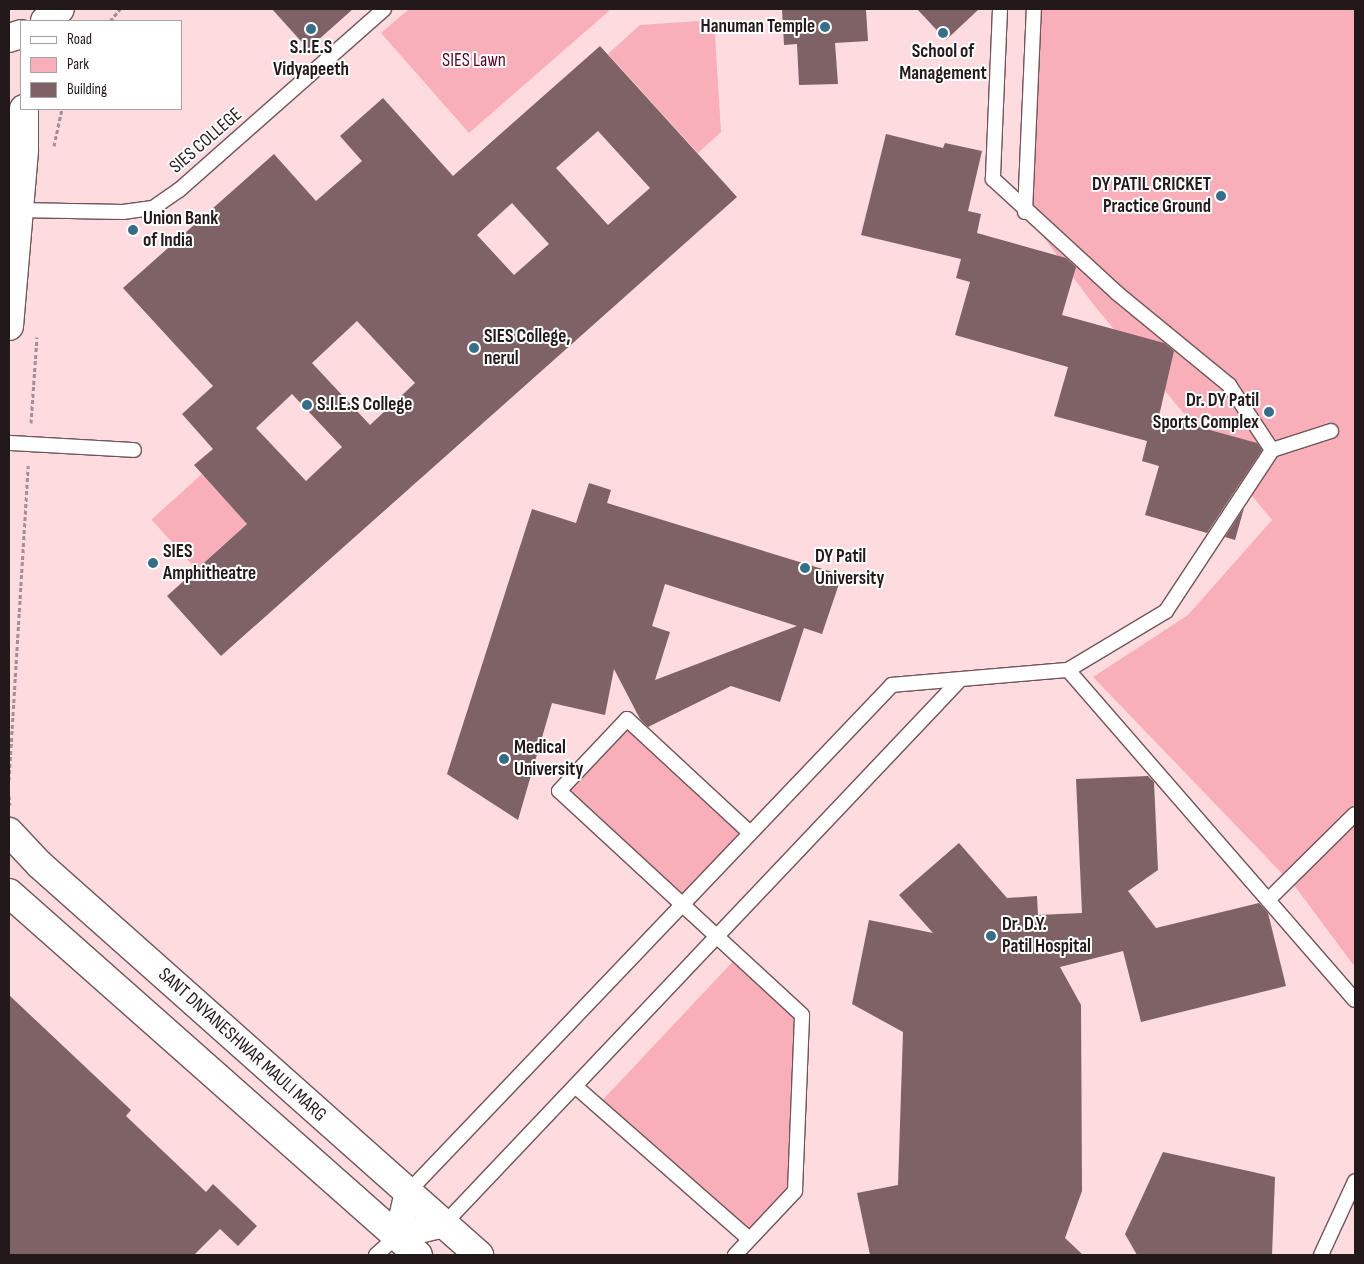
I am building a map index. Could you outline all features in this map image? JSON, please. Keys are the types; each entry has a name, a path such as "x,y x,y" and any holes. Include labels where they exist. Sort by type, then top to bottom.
{"street":[{"path":"46,20 60,9"},
{"path":"9,326 17,210 24,150 24,110"},
{"name":"SANT DNYANESHWAR MAULI MARG","path":"9,832 38,864 479,1255"},
{"name":"SANT DNYANESHWAR MAULI MARG","path":"9,893 398,1235 418,1255"},
{"path":"408,1192 398,1235 444,1224"}],"lane":[{"name":"SIES COLLEGE","path":"17,210 124,212 154,208 179,190 384,9"},
{"path":"1000,9 993,178 1025,212 1229,384 1272,450"},
{"path":"1025,212 1034,9"},
{"path":"408,1192 892,685 958,682 1068,670 1166,611 1272,450 1331,431"},
{"path":"9,443 134,450"},
{"path":"1068,670 1355,1000"},
{"path":"444,1224 958,682"},
{"path":"734,1255 795,1191 802,1015 559,791 627,719 750,833"},
{"path":"1268,900 1355,814"},
{"path":"575,1086 749,1239"},
{"path":"1321,1255 1355,1181"},
{"path":"376,1255 398,1235"}],"path":[{"path":"111,20 120,9"}],"green space":[{"name":"SIES Lawn","path":"409,9 607,9 609,11 469,133 381,33"},
{"name":"Dr. DY Patil Sports Complex","path":"1034,9 1355,9 1355,967 1297,889 1093,677 1188,615 1272,520 1093,304 1025,212"},
{"path":"714,20 721,132 698,153 608,54 640,25"},
{"path":"202,474 247,524 196,569 151,520"},
{"path":"627,719 750,834 682,906 559,791"},
{"path":"738,956 802,1015 795,1191 749,1239 597,1106"}],"building":[{"name":"S.I.E.S Vidyapeeth","path":"272,9 353,9 308,49"},
{"path":"782,9 866,10 868,41 835,43 838,84 799,85 797,44 784,45"},
{"path":"917,9 979,9 946,40"},
{"name":"SIES College, nerul","path":"600,46 737,197 221,656 167,596 247,524 194,465 213,449 182,414 213,386 123,288 274,154 316,201 362,161 340,136 383,98 453,176","holes":["598,131 650,188 608,225 556,168","512,203 549,244 514,275 477,235","357,321 415,383 370,425 312,363","292,394 342,447 306,481 256,428"]},
{"path":"886,134 943,148 945,143 982,151 968,211 981,214 977,233 1066,258 1076,267 1062,315 1164,343 1174,351 1159,416 1257,443 1262,450 1207,533 1145,515 1159,466 1142,461 1147,441 1054,416 1068,367 955,335 970,282 956,278 961,259 861,235"},
{"path":"589,483 611,490 607,503 842,575 822,634 804,628 780,702 731,686 648,727 640,719 614,669 605,715 552,703 518,820 447,774 532,509 576,523","holes":["665,584 797,626 655,680 670,632 652,626"]},
{"path":"1244,508 1235,540 1225,537"},
{"path":"1148,776 1154,782 1158,870 1128,891 1156,928 1259,903 1268,913 1286,986 1141,1022 1123,951 1060,967 1081,1005 1082,1191 1065,1238 1083,1255 870,1255 857,1193 898,1185 903,1032 852,1004 869,920 933,933 899,895 959,843 1007,898 1037,896 1038,915 1082,913 1076,779"},
{"path":"9,995 131,1110 126,1116 206,1192 213,1184 257,1226 238,1246 220,1229 194,1255 9,1255"},
{"path":"1163,1152 1275,1177 1272,1255 1137,1255 1125,1234"}],"place":[{"name":"Hanuman Temple","path":"825,27"},
{"name":"S.I.E.S Vidyapeeth","path":"311,29"},
{"name":"School of Management","path":"943,33"},
{"name":"DY PATIL CRICKET Practice Ground","path":"1221,196"},
{"name":"Union Bank of India","path":"133,230"},
{"name":"SIES College, nerul","path":"474,348"},
{"name":"S.I.E.S College","path":"307,405"},
{"name":"Dr. DY Patil Sports Complex","path":"1269,412"},
{"name":"SIES Amphitheatre","path":"153,563"},
{"name":"DY Patil University","path":"805,568"},
{"name":"Medical University","path":"504,759"},
{"name":"Dr. D.Y. Patil Hospital","path":"991,936"}]}
